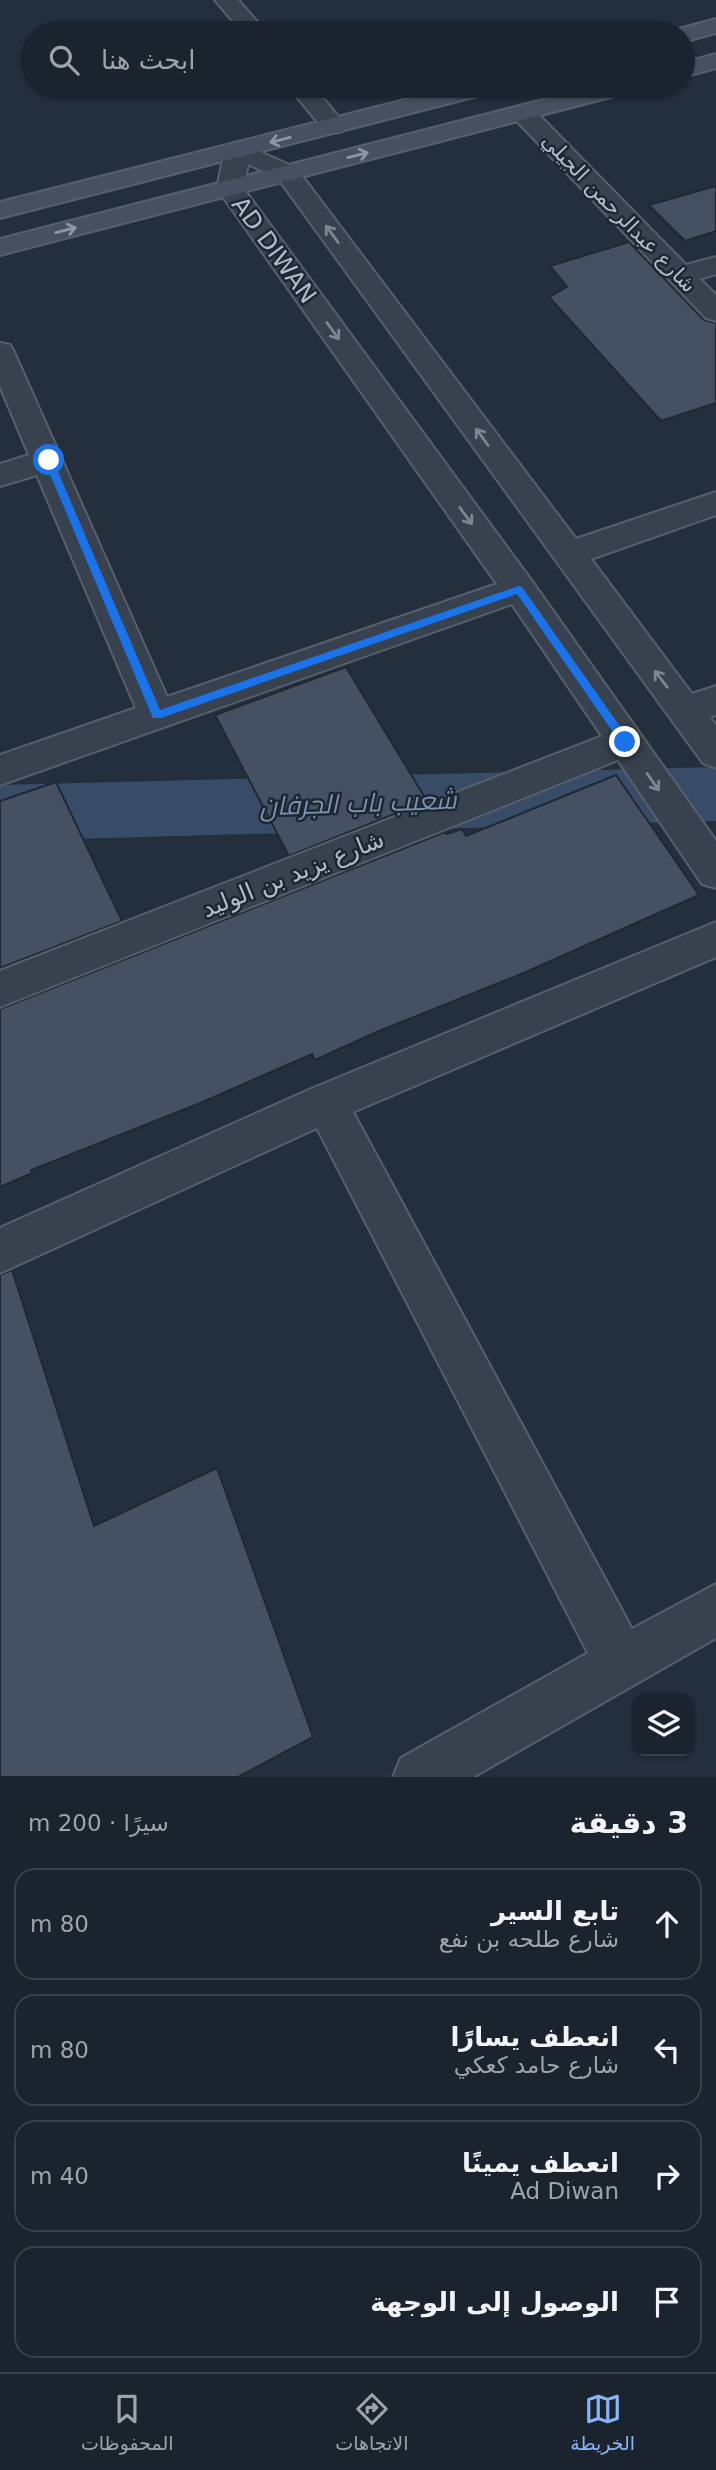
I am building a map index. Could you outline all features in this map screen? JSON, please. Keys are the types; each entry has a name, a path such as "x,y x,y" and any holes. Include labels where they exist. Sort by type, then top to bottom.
{"street":[{"path":"226,0 244,21"},
{"path":"695,32 716,26"},
{"path":"695,67 716,61"},
{"path":"310,98 334,126"},
{"path":"0,210 442,98"},
{"path":"0,247 580,98"},
{"name":"شارع عبدالرحمن الجيلي","path":"523,113 716,313"},
{"name":"AD DIWAN","path":"716,753 701,706 569,554 287,173 238,150 230,188 519,589 716,872"},
{"path":"680,276 716,265"},
{"path":"0,352 49,460 157,715"},
{"path":"0,475 49,460"},
{"path":"569,554 716,503"},
{"path":"0,770 519,589"},
{"name":"شارع يزيد بن الوليد","path":"0,989 625,742"},
{"path":"0,1251 326,1103 716,939"},
{"path":"326,1103 622,1664"},
{"path":"420,1777 716,1610"}],"building":[{"path":"716,186 716,231 685,241 649,205"},
{"path":"629,242 704,320 716,323 716,403 661,421 549,297 567,287 550,266"},
{"path":"346,667 427,801 289,856 215,715"},
{"path":"616,775 699,895 526,972 379,1031 315,1060 312,1054 198,1104 31,1170 32,1173 0,1187 0,1009 445,832 447,834 462,829 466,836"},
{"path":"56,782 122,921 0,968 0,801"},
{"path":"12,1270 94,1526 217,1468 313,1737 238,1777 0,1777 0,1275"}],"waterway":[{"name":"شعيب باب الجرفان","path":"0,813 716,794"}],"route":[{"path":"49,460 157,715 519,589 625,742"}]}
